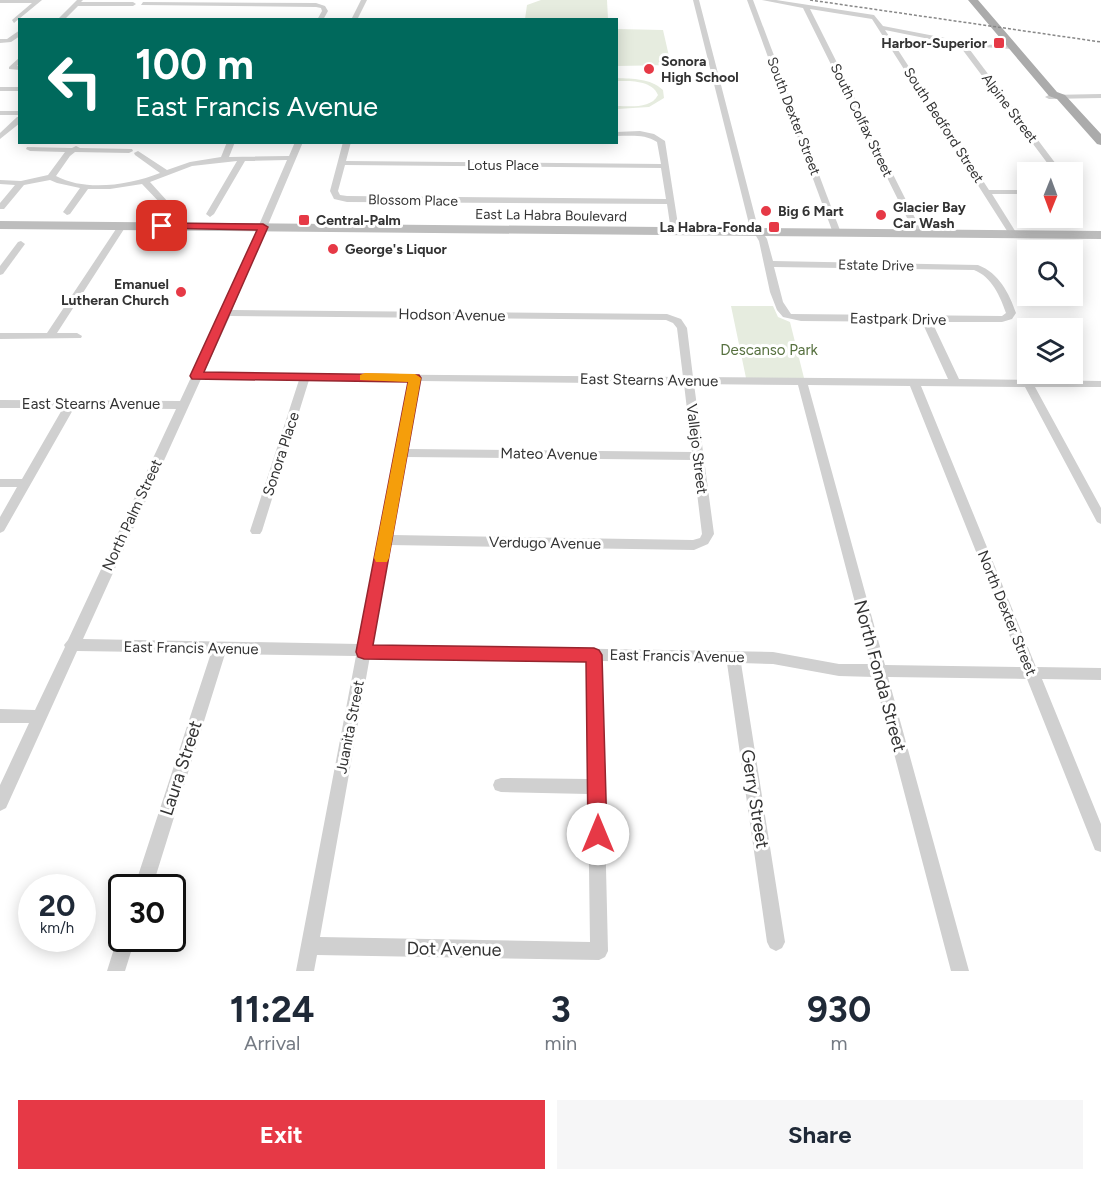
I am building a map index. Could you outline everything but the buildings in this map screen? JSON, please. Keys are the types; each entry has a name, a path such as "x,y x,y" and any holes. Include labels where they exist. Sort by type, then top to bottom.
{"main road":[{"path":"973,0 1099,146"},
{"name":"East La Habra Boulevard","path":"0,225 1101,235"}],"street":[{"path":"0,1 38,0"},
{"path":"14,21 38,0"},
{"path":"355,18 364,0"},
{"path":"696,0 753,224 763,239 769,264"},
{"name":"South Dexter Street","path":"750,0 837,233"},
{"path":"765,0 806,7"},
{"path":"62,18 78,2 133,4"},
{"path":"143,4 189,2 323,7 321,18"},
{"name":"South Bedford Street","path":"806,7 874,17 1013,234"},
{"name":"South Colfax Street","path":"806,7 919,234"},
{"path":"880,27 962,44 1012,47"},
{"path":"0,41 9,41 18,34"},
{"name":"Alpine Street","path":"962,44 1050,162"},
{"path":"18,61 11,68 18,68"},
{"path":"0,89 18,89"},
{"path":"1055,96 1101,96"},
{"path":"0,113 18,113"},
{"path":"0,137 18,121"},
{"path":"618,134 657,136 661,141 675,231"},
{"path":"0,182 21,183 51,177 67,154 81,144"},
{"path":"225,158 230,144"},
{"name":"North Palm Street","path":"0,803 226,313 298,144"},
{"path":"341,164 346,144"},
{"path":"30,149 134,152 166,173"},
{"path":"51,177 60,184 115,186 144,181 193,163 225,158 293,158"},
{"path":"210,214 243,158"},
{"name":"Lotus Place","path":"341,164 665,166"},
{"name":"Blossom Place","path":"341,164 334,191 337,197 347,199 670,202"},
{"path":"144,181 165,203"},
{"path":"1,207 21,183"},
{"path":"67,212 86,186"},
{"path":"987,192 1017,192"},
{"path":"50,336 122,226"},
{"path":"0,272 21,244"},
{"name":"Estate Drive","path":"769,264 982,268 990,275 1009,308 1009,317"},
{"name":"Eastpark Drive","path":"769,264 780,305 787,316 926,319 1009,317"},
{"name":"Hodson Avenue","path":"226,313 667,317 677,321"},
{"path":"926,319 955,382"},
{"name":"Vallejo Street","path":"677,321 682,328 708,534 704,541"},
{"path":"0,336 77,336"},
{"name":"East Stearns Avenue","path":"196,376 1017,383"},
{"name":"Sonora Place","path":"256,531 305,377"},
{"name":"Juanita Street","path":"305,971 415,378"},
{"name":"North Fonda Street","path":"802,381 960,971"},
{"name":"North Dexter Street","path":"915,382 1101,844"},
{"path":"1029,384 1101,519"},
{"name":"East Stearns Avenue","path":"1083,384 1101,384"},
{"name":"East Stearns Avenue","path":"0,404 183,405"},
{"path":"0,528 71,404"},
{"name":"Mateo Avenue","path":"401,453 697,456"},
{"path":"0,483 26,483"},
{"name":"Verdugo Avenue","path":"385,540 694,545 704,541"},
{"name":"East Francis Avenue","path":"71,645 774,658 840,670 1101,674"},
{"name":"Laura Street","path":"147,874 219,648"},
{"path":"501,785 597,787 594,655"},
{"name":"Gerry Street","path":"733,657 776,942"},
{"path":"0,716 39,717"},
{"name":"Dot Avenue","path":"309,946 599,951 597,787"},
{"path":"116,971 122,952"}],"green space":[{"path":"541,0 607,0 608,18 525,18 527,5"},
{"path":"618,29 663,30 671,65 618,66"},
{"path":"618,78 653,83 663,90 664,98 649,107 618,109 618,106 645,105 658,95 651,86 634,81 618,81"},
{"name":"Descanso Park","path":"731,306 773,306 778,317 790,322 804,378 746,378"}],"railway":[{"path":"810,0 1101,42"}],"slow traffic":[{"path":"365,377 415,378 381,558"}],"place":[{"name":"Harbor-Superior","path":"999,43"},
{"name":"Sonora High School","path":"649,69"},
{"name":"Big 6 Mart","path":"766,211"},
{"name":"Glacier Bay Car Wash","path":"881,215"},
{"name":"Central-Palm","path":"304,220"},
{"name":"La Habra-Fonda","path":"774,227"},
{"name":"George's Liquor","path":"333,249"},
{"name":"Emanuel Lutheran Church","path":"181,292"}],"route":[{"path":"162,226 263,227 196,376 415,378 364,652 594,655 598,834"}]}
